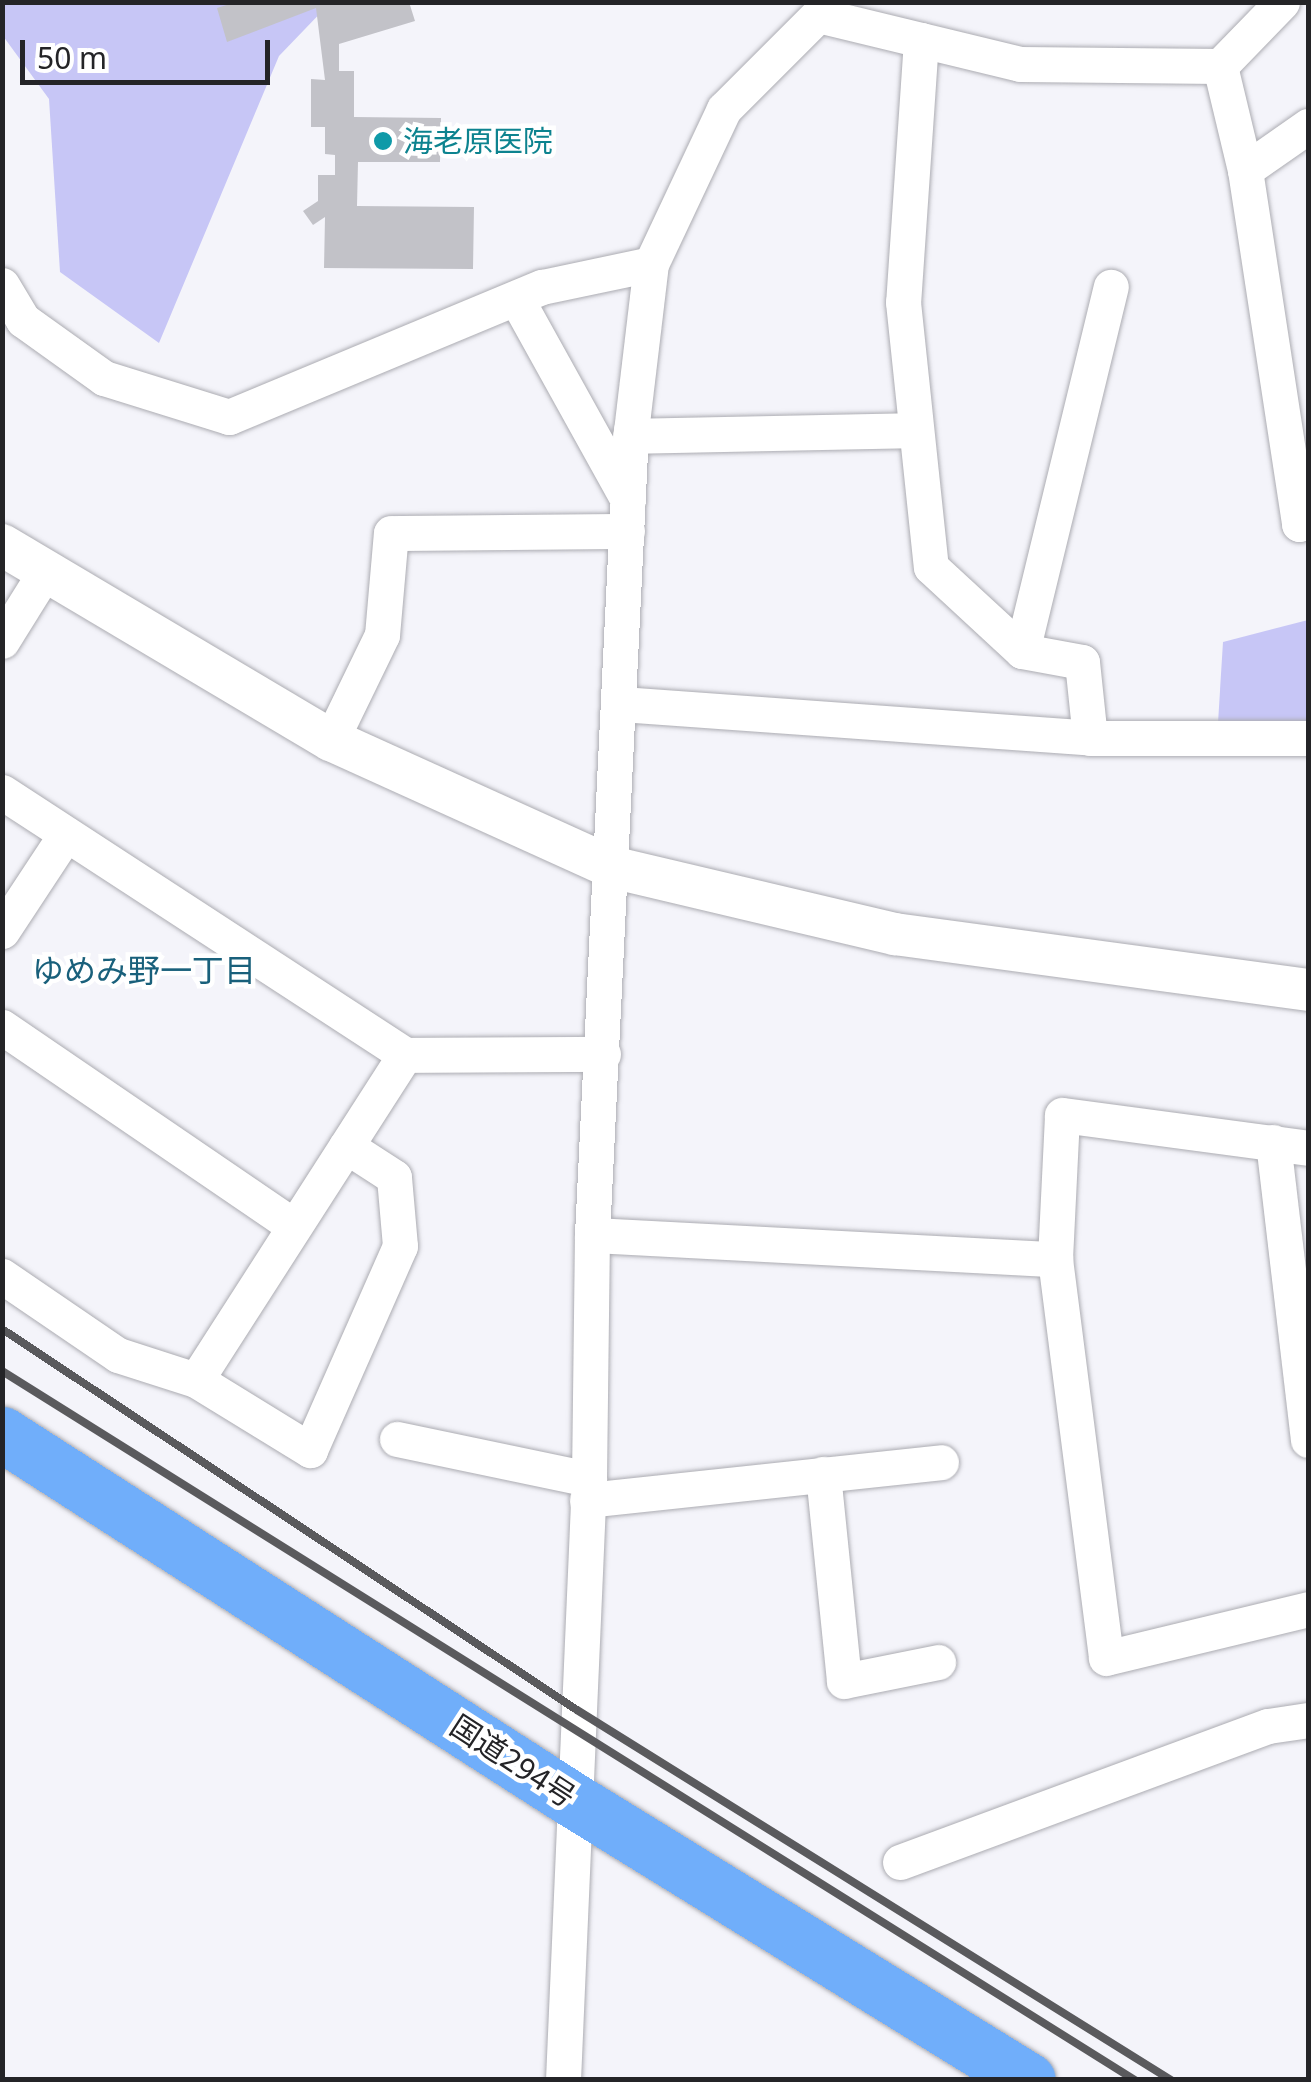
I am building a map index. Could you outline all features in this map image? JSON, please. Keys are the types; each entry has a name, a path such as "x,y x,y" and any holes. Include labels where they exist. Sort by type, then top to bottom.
{"highway":[{"name":"国道294号","path":"2,1434 573,1800 1028,2080"}],"street":[{"path":"563,2080 588,1490 592,1235 621,704 630,436 651,264 724,109 827,9 921,40 1020,64 1220,66 1282,2"},
{"path":"921,40 902,302 932,567 1022,651 1082,662 1090,738"},
{"path":"1220,66 1244,170 1299,524 1308,522"},
{"path":"1244,170 1308,126"},
{"path":"2,285 23,320 104,378 229,418 516,298 651,264"},
{"path":"1022,651 1111,286"},
{"path":"516,298 628,516"},
{"path":"630,436 916,430"},
{"path":"331,740 382,634 391,534 628,516"},
{"path":"2,545 331,740 611,867 896,934 1308,990"},
{"path":"2,642 45,572"},
{"path":"621,704 1090,738 1308,738"},
{"path":"2,792 405,1055 603,1054"},
{"path":"2,930 66,834"},
{"path":"2,1027 294,1226"},
{"path":"196,1380 405,1055"},
{"path":"1308,1148 1062,1115 1054,1259 1106,1658 1308,1609"},
{"path":"1273,1142 1308,1440"},
{"path":"2,1276 118,1355 196,1380 310,1450 400,1246 394,1178 346,1146"},
{"path":"592,1235 1054,1259"},
{"path":"397,1439 588,1490 941,1462"},
{"path":"823,1474 844,1682 938,1662"},
{"path":"900,1862 1268,1726 1308,1720"}],"shaded area":[{"path":"2,3 330,3 279,56 159,343 60,272 49,99 3,36"},
{"path":"1308,620 1308,738 1217,739 1223,642"}],"building":[{"name":"海老原医院","path":"236,2 409,2 415,21 339,44 339,71 354,71 354,117 441,118 440,162 358,162 357,206 474,207 473,269 324,268 325,217 313,225 303,211 318,201 318,175 335,175 335,155 325,154 325,127 311,127 311,79 325,80 316,8 227,42 217,8"}],"railway":[{"path":"2,1329 577,1710 1171,2080"},
{"path":"2,1371 1135,2080"}],"place":[{"name":"海老原医院","path":"383,141"}],"district":[{"name":"ゆめみ野一丁目","path":"144,970"}]}
